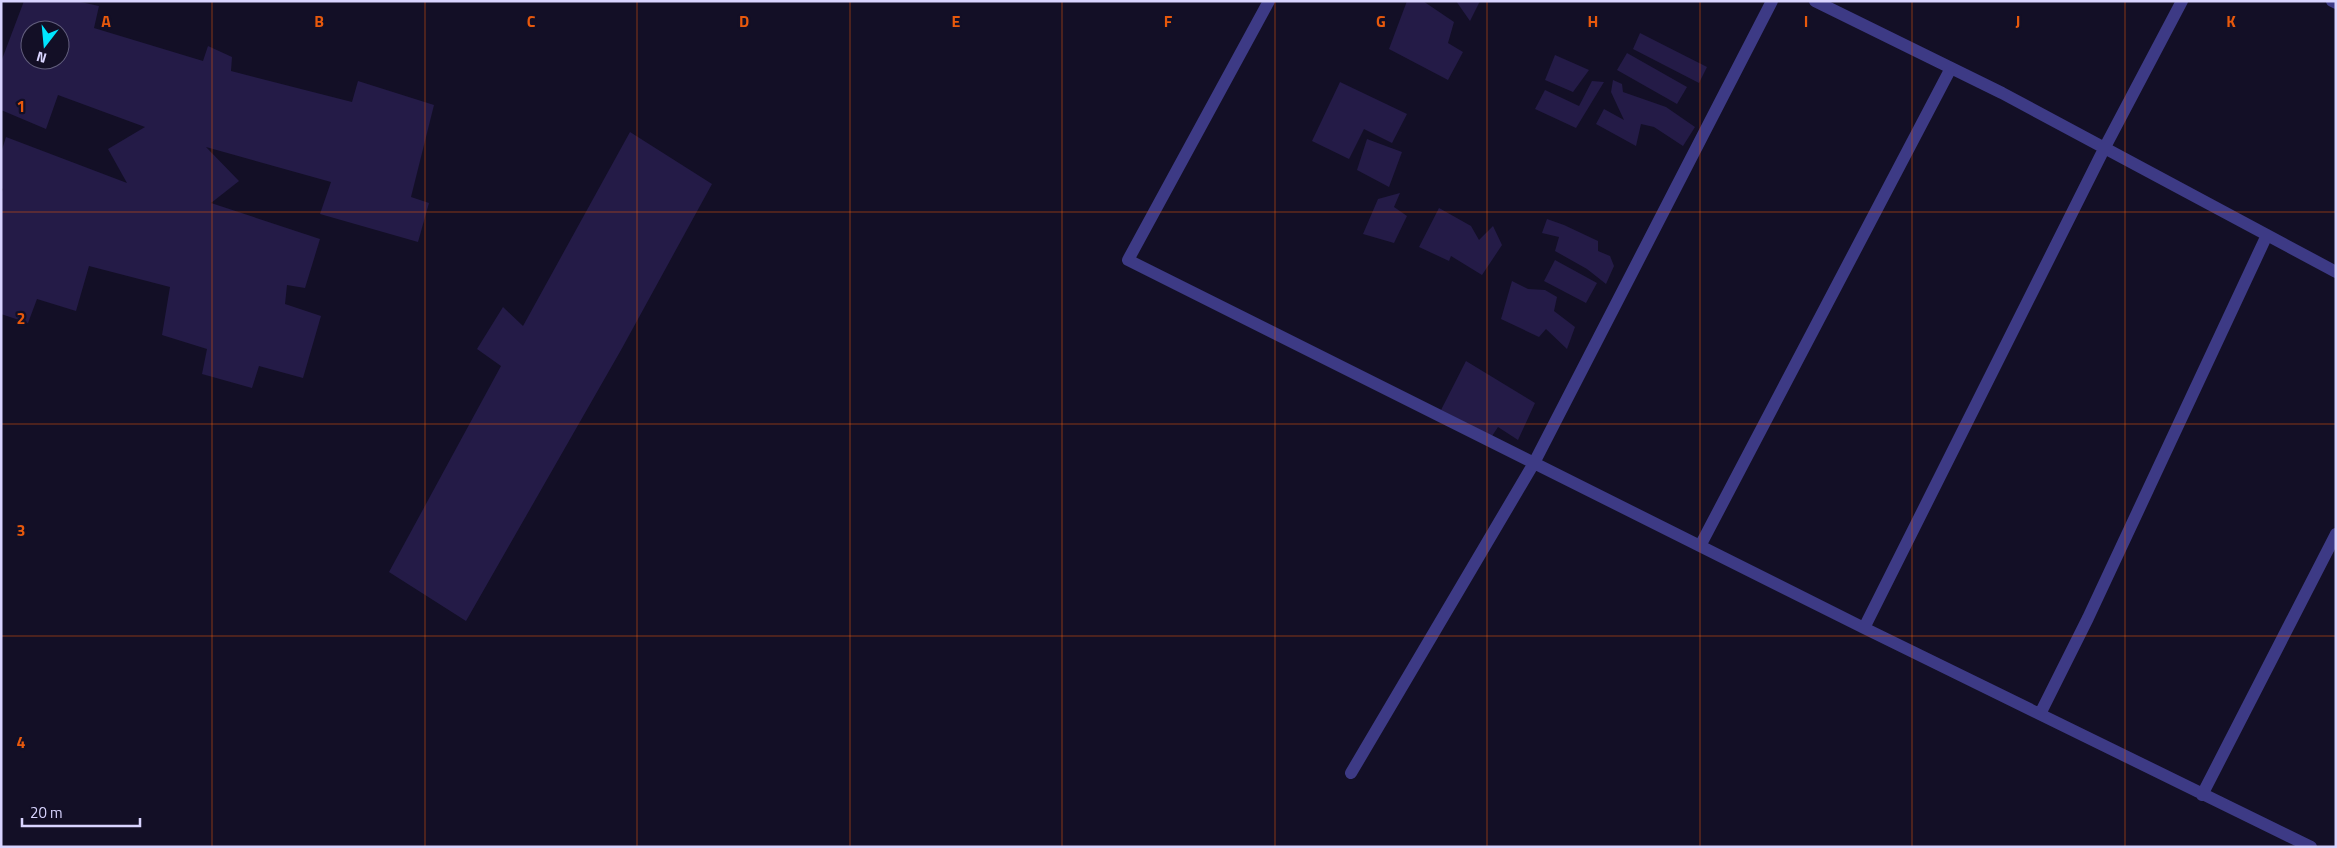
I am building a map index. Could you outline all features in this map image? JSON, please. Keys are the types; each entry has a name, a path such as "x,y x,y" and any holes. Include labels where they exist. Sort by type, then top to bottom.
{"street":[{"path":"1270,1 1128,260 1864,628 2311,847"},
{"path":"1351,773 1534,463 1772,1"},
{"path":"1815,1 1951,68 2105,148 2336,272"},
{"path":"1864,628 2105,148 2182,1"},
{"path":"2332,1 2336,3"},
{"path":"1700,546 1951,68"},
{"path":"2040,714 2088,618 2267,235"},
{"path":"2202,794 2336,534"}],"building":[{"path":"24,1 76,1 99,6 94,28 203,61 208,46 232,57 231,71 352,102 358,81 434,105 411,197 429,203 418,242 320,214 331,182 206,147 239,181 211,203 320,239 305,288 287,285 285,304 321,316 303,378 259,366 252,388 202,374 207,349 162,335 170,287 89,266 76,311 37,299 28,323 1,314 1,194 3,189 1,188 1,153 6,137 127,183 108,149 145,127 58,95 46,129 1,110 1,62"},
{"path":"1407,1 1423,1 1454,22 1448,43 1463,52 1448,80 1389,49"},
{"path":"1456,1 1480,1 1470,21"},
{"path":"1640,33 1707,67 1699,83 1633,49"},
{"path":"1627,53 1687,87 1677,104 1617,70"},
{"path":"1555,55 1589,70 1573,92 1545,80"},
{"path":"1613,80 1622,84 1623,92 1666,107 1695,127 1683,146 1654,127 1641,124 1636,146 1596,124 1604,109 1624,120 1611,92"},
{"path":"1592,81 1604,82 1576,128 1535,109 1545,90 1579,106"},
{"path":"1340,82 1407,114 1392,143 1364,129 1349,159 1312,141"},
{"path":"630,132 712,184 621,350 466,621 389,572 501,366 477,349 503,307 523,326"},
{"path":"1367,139 1402,152 1389,187 1357,170"},
{"path":"1400,193 1394,207 1407,216 1394,243 1363,234 1378,199"},
{"path":"1439,208 1471,226 1479,240 1493,226 1502,245 1482,275 1451,256 1449,261 1419,247"},
{"path":"1547,219 1598,241 1598,251 1610,256 1614,266 1606,284 1587,269 1555,251 1559,237 1542,233"},
{"path":"1555,260 1597,283 1586,303 1544,281"},
{"path":"1512,281 1528,289 1545,290 1557,297 1554,311 1575,327 1567,349 1546,329 1539,337 1501,319"},
{"path":"1466,361 1535,403 1518,440 1498,427 1492,436 1441,410"}]}
